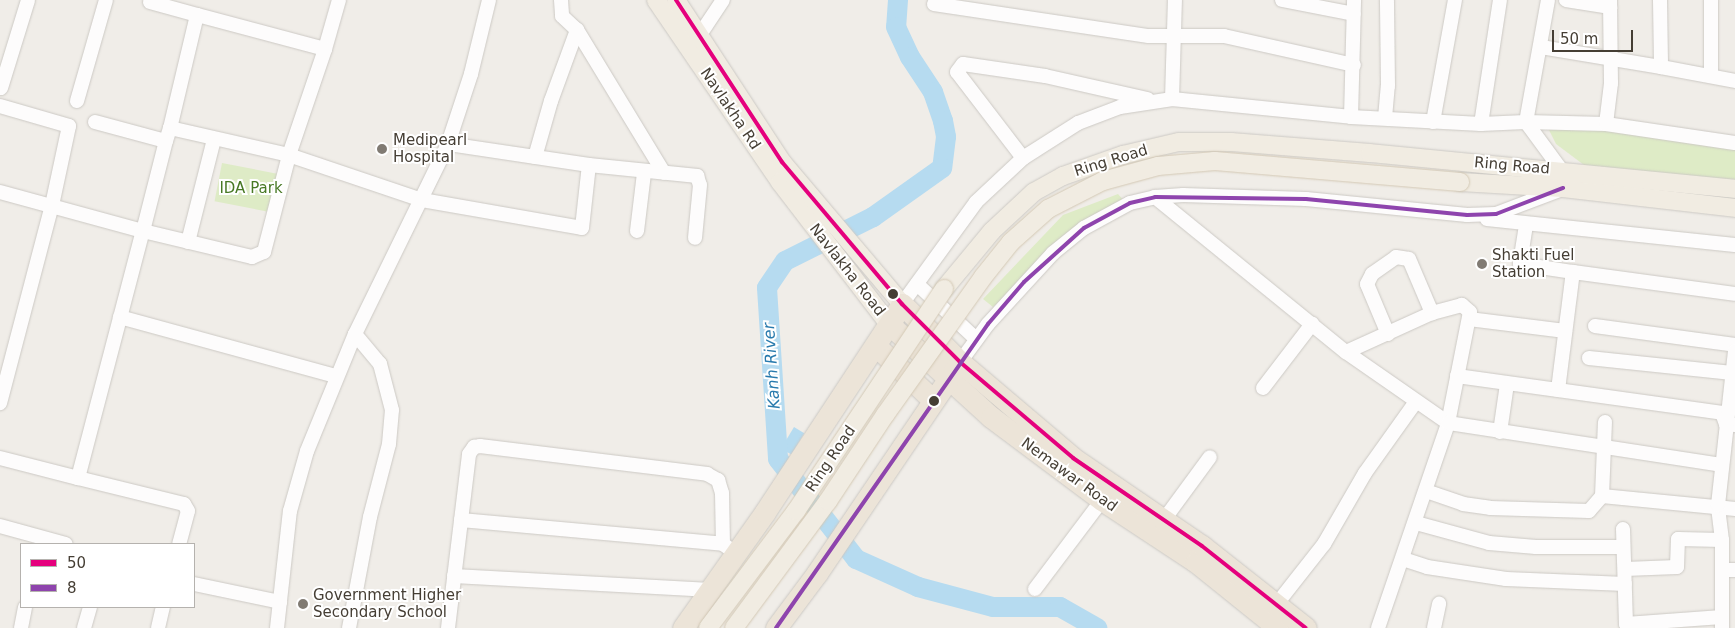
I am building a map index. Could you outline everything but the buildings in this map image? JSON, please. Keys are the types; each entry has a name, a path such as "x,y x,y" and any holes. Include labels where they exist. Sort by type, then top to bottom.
{"highway":[{"path":"683,628 711,590 730,549 765,512 808,443 876,346 902,304"},
{"name":"Nemawar Road","path":"902,304 1102,500 1148,518 1196,562 1274,616 1306,628"},
{"name":"Nemawar Road","path":"889,324 947,380 1068,465 1148,518 1274,616"},
{"path":"876,346 933,400"},
{"path":"776,628 817,573 960,362"}],"main road":[{"name":"Navlakha Rd","path":"656,0 805,216"},
{"path":"676,0 782,162 822,206 866,263 902,304"},
{"name":"Ring Road","path":"708,628 796,511 960,267 1034,192 1063,176 1115,158 1179,142 1232,142 1562,171 1735,189"},
{"name":"Ring Road","path":"734,628 828,501 885,415 983,277 1011,242 1048,209 1104,181 1158,166 1215,161 1460,182 1563,188 1735,208"},
{"name":"Navlakha Road","path":"805,216 889,324"}],"street":[{"path":"1,88 28,0"},
{"path":"77,101 106,0"},
{"path":"0,192 188,242 252,257 262,255 289,155 325,49 339,0"},
{"path":"277,628 296,485 336,376 354,334 422,200 448,144 471,74 489,0"},
{"path":"561,0 562,16 577,30 664,173"},
{"path":"699,36 723,0"},
{"path":"1172,99 1175,0"},
{"path":"1282,0 1354,7 1354,65 1351,117"},
{"path":"1385,118 1388,86 1387,0"},
{"path":"1433,122 1455,0"},
{"path":"1481,124 1500,0"},
{"path":"1548,0 1541,48 1526,122 1562,171"},
{"path":"1566,0 1610,3 1610,60 1606,124"},
{"path":"1660,0 1661,67"},
{"path":"1711,0 1711,76"},
{"path":"150,2 325,49"},
{"path":"934,4 1092,29 1150,36 1174,34 1224,36 1354,65"},
{"path":"78,478 168,134 197,15"},
{"path":"535,157 551,101 577,30"},
{"path":"1541,48 1735,81"},
{"path":"1023,158 957,72 963,64 1044,76 1151,100"},
{"path":"902,304 976,202 1023,158 1078,123 1120,107 1151,100 1172,99 1351,117 1433,122 1606,124 1735,143"},
{"path":"0,106 69,126 52,206 3,382 0,403"},
{"path":"95,122 168,134 214,139 289,155 422,200 582,228 589,165"},
{"path":"188,242 214,139"},
{"path":"448,144 644,173 664,173 700,179 695,238"},
{"path":"637,231 644,173"},
{"path":"1467,215 1496,214 1563,188"},
{"path":"1155,197 1346,352 1415,403 1448,423 1500,432 1603,445 1722,465"},
{"path":"960,362 976,339 1024,282 1076,235 1130,203 1155,197 1306,199 1467,215 1526,225 1735,245"},
{"path":"1526,225 1520,264 1735,294"},
{"path":"1388,334 1367,284 1372,274 1396,257 1408,259 1432,313"},
{"path":"1558,390 1573,272"},
{"path":"917,284 976,339"},
{"path":"1346,352 1432,313 1465,306 1470,312 1448,423 1416,523 1378,628"},
{"path":"120,317 336,376"},
{"path":"1469,319 1565,331"},
{"path":"1263,388 1312,324"},
{"path":"1595,326 1735,345"},
{"path":"349,628 370,517 389,444 392,410 380,364 354,334"},
{"path":"1623,529 1626,626 1722,622 1729,570 1722,540 1718,505 1722,465 1731,424 1732,373 1735,351"},
{"path":"1589,358 1732,373"},
{"path":"1457,376 1722,412 1731,424"},
{"path":"1500,432 1507,384"},
{"path":"1274,616 1324,544 1365,473 1415,403"},
{"path":"1426,491 1463,504 1511,509 1589,511 1602,496 1605,422"},
{"path":"448,628 468,454 480,446 707,474 718,480 722,493 730,549 461,520"},
{"path":"1148,518 1210,456"},
{"path":"0,458 184,504 188,511 179,543"},
{"path":"1602,496 1718,505 1735,509"},
{"path":"1035,589 1102,500"},
{"path":"1416,523 1497,543 1623,547"},
{"path":"0,526 39,540 59,543"},
{"path":"1625,569 1677,567 1678,539 1722,540"},
{"path":"1403,559 1427,567 1506,579 1625,584"},
{"path":"454,576 711,590"},
{"path":"195,584 280,602"},
{"path":"1434,628 1439,604"},
{"path":"21,628 25,608"},
{"path":"84,628 90,608"},
{"path":"158,628 163,608"}],"green space":[{"path":"1546,124 1735,143 1735,181 1584,165 1556,144"},
{"name":"IDA Park","path":"222,163 277,174 270,212 215,201"},
{"path":"1118,194 1126,203 1057,250 993,307 983,299 1063,215"}],"water":[{"path":"794,427 804,433 791,455 781,448"}],"waterway":[{"name":"Kanh River","path":"898,0 896,27 910,57 933,92 943,121 946,137 942,168 873,217 785,261 767,288 778,459 856,559 918,587 993,607 1060,607 1097,628"}],"transit line":[{"name":"50","path":"676,0 782,162 902,304 960,362 1073,458 1202,546 1306,628"},
{"name":"8","path":"776,628 988,324 1024,282 1084,228 1130,203 1155,197 1306,199 1467,215 1496,214 1563,188"}],"place":[{"name":"Medipearl Hospital","path":"382,149"},
{"name":"Shakti Fuel Station","path":"1482,264"},
{"name":"Government Higher Secondary School","path":"303,604"}]}
